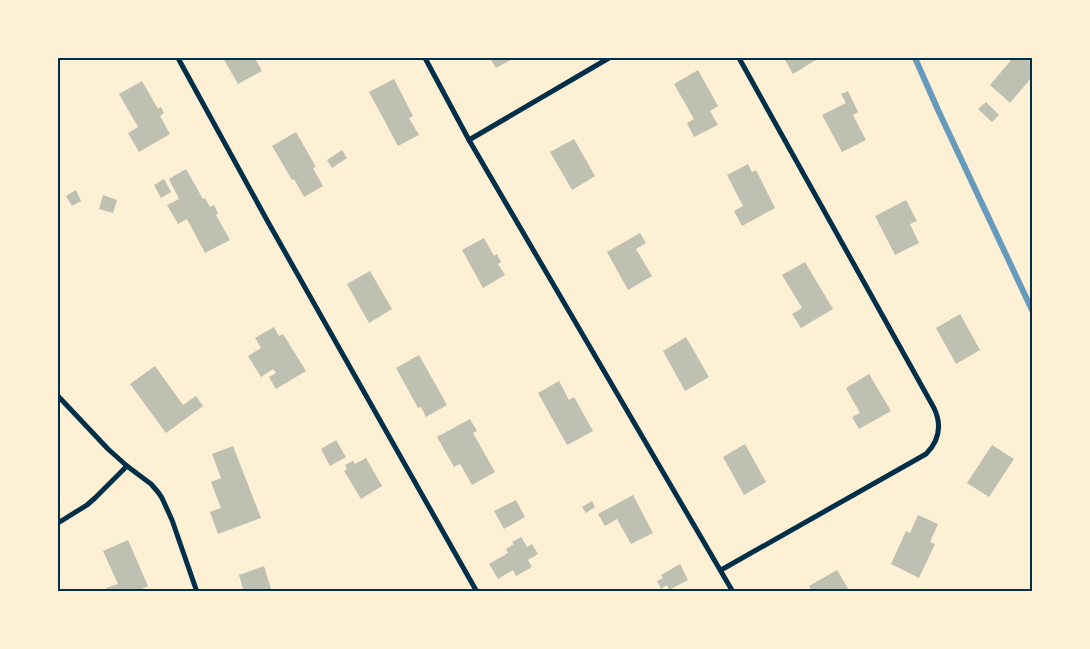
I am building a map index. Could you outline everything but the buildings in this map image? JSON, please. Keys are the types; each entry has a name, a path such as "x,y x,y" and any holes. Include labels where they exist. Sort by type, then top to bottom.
{"street":[{"path":"178,58 268,222 477,592"},
{"path":"425,58 469,140 733,592"},
{"path":"469,140 609,58"},
{"path":"721,570 926,454 937,439 939,427 934,408 739,58"},
{"path":"58,396 127,466 151,484 162,498 172,520 197,592"},
{"path":"58,523 96,498 127,466"}],"waterway":[{"path":"915,58 1032,310"}]}
